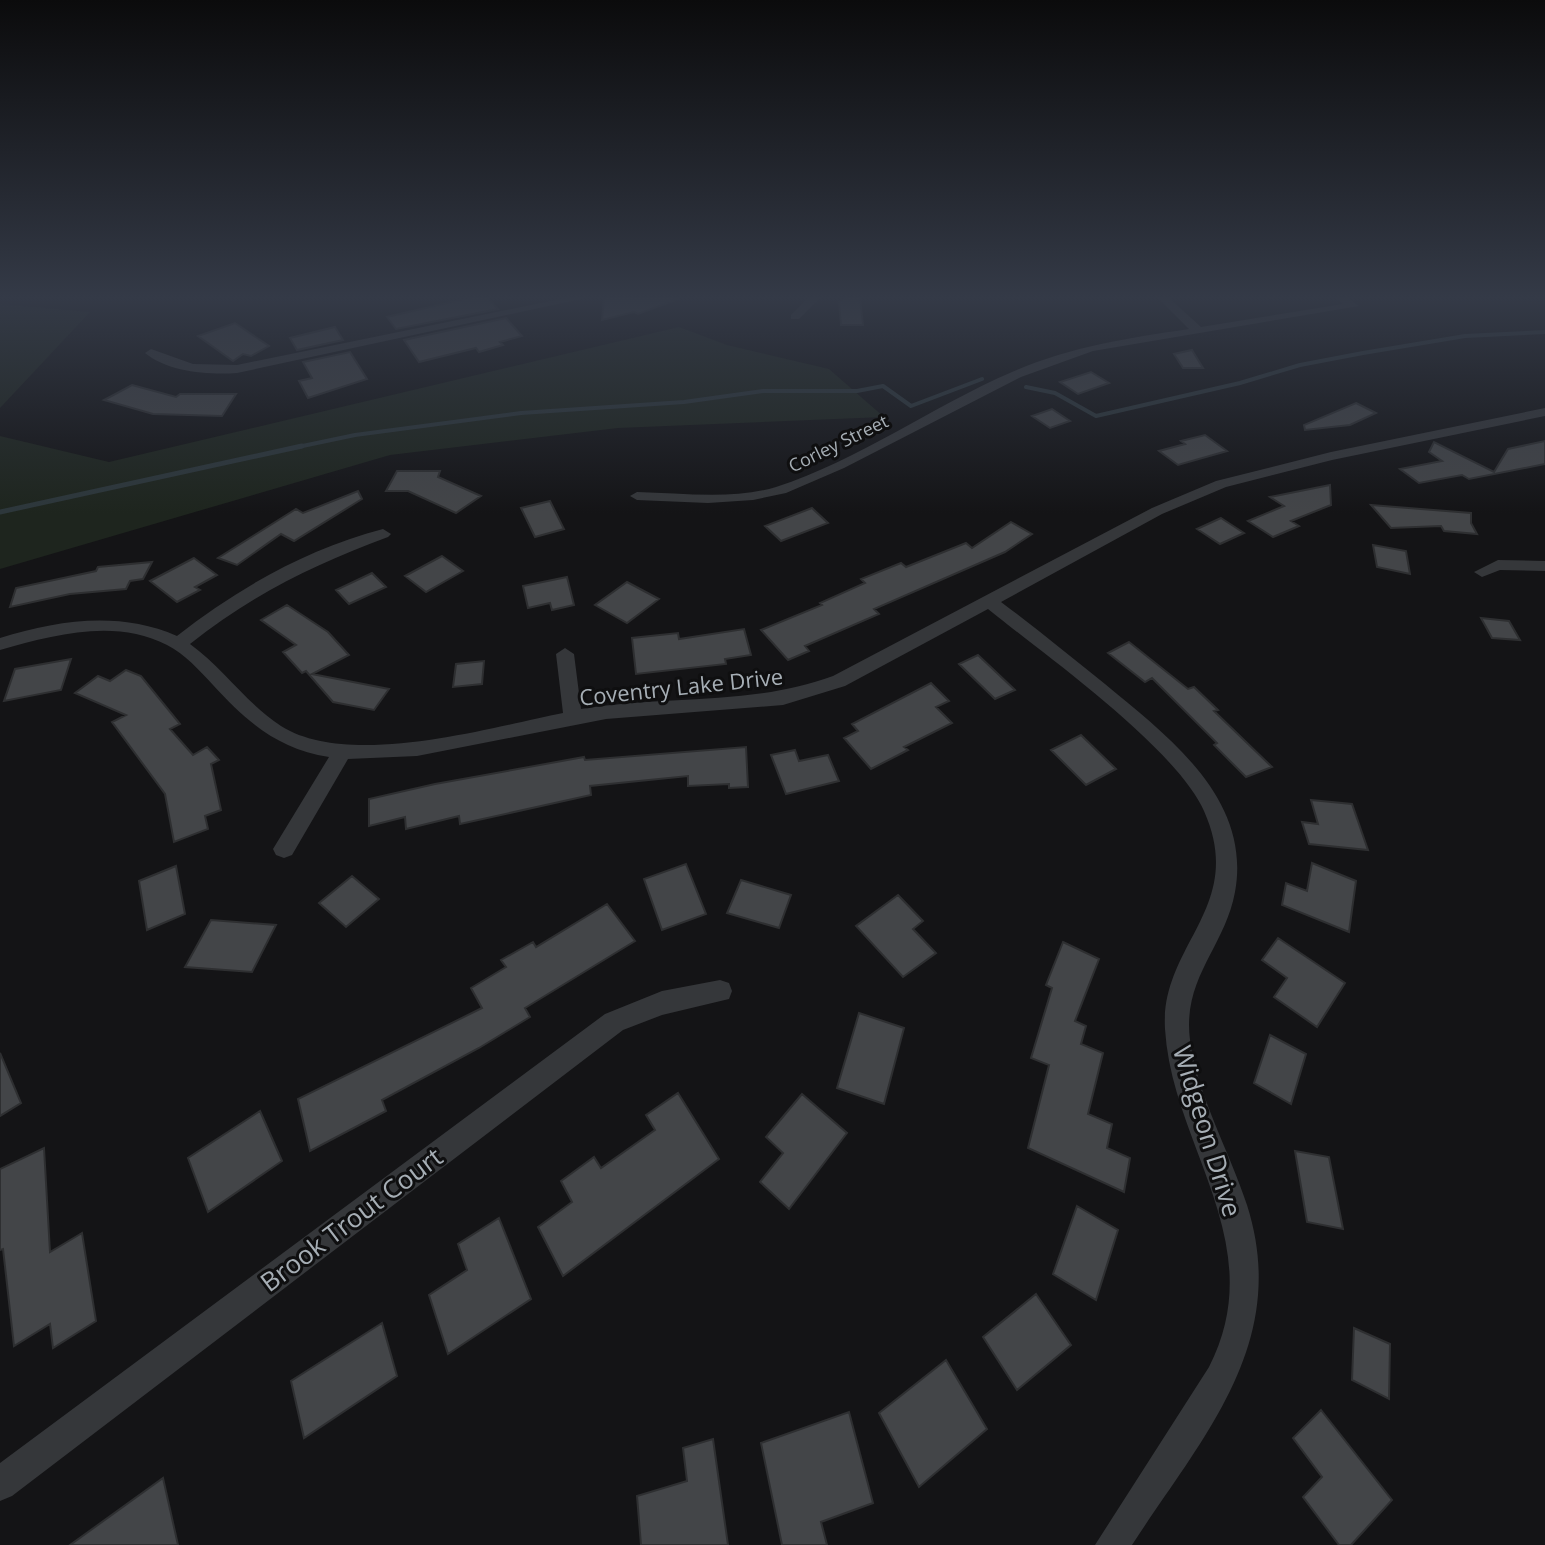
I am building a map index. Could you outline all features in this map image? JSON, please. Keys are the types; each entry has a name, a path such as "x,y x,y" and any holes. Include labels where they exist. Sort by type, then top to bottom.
{"street":[{"path":"199,369 236,369"},
{"name":"Corley Street","path":"637,496 708,499 753,496 781,490 839,465 965,399 1030,369"},
{"name":"Coventry Lake Drive","path":"0,644 53,630 94,626 149,633 178,644 194,655 259,721 272,730 304,745 342,752 397,750 608,712 783,699 839,681 1157,511 1221,484 1316,460 1545,412"},
{"path":"178,644 227,604 276,574 383,534"},
{"path":"1482,572 1498,565 1545,566"},
{"name":"Widgeon Drive","path":"990,602 1175,754 1209,801 1227,854 1225,890 1220,907 1206,941 1185,974 1178,993 1176,1015 1187,1078 1234,1208 1241,1240 1244,1276 1237,1338 1217,1387 1112,1545"},
{"path":"565,654 573,718"},
{"path":"284,849 342,752"},
{"name":"Brook Trout Court","path":"0,1484 614,1022 662,1003 720,991"}],"shaded area":[{"path":"0,369 36,369 0,408"},
{"path":"501,369 829,369 884,417 618,428 390,455 0,569 0,436 109,462"}],"building":[{"path":"307,369 361,369 367,379 308,398 299,381 312,378"},
{"path":"1091,372 1109,383 1078,394 1060,382"},
{"path":"132,385 176,397 180,394 236,394 222,416 153,414 104,400"},
{"path":"1356,403 1376,413 1350,425 1305,430 1304,425"},
{"path":"1052,409 1070,421 1050,428 1032,416"},
{"path":"1205,435 1227,451 1178,465 1159,451 1185,444 1181,441"},
{"path":"1545,441 1545,464 1469,479 1462,475 1419,483 1400,469 1442,461 1429,452 1434,442 1494,472 1508,449"},
{"path":"397,471 440,471 438,477 481,496 456,513 408,491 386,491"},
{"path":"1330,485 1331,505 1291,521 1299,526 1273,537 1248,521 1284,506 1270,497"},
{"path":"358,491 362,499 294,541 281,534 237,565 218,558 296,509 303,513"},
{"path":"550,501 564,529 535,537 521,508"},
{"path":"1371,505 1471,513 1471,523 1477,534 1444,531 1441,526 1391,528"},
{"path":"812,508 828,523 781,541 765,526"},
{"path":"1221,518 1244,533 1220,544 1197,529"},
{"path":"1011,522 1032,534 1005,552 874,609 879,614 805,646 809,651 788,660 761,630 822,605 820,603 865,583 861,579 901,563 906,567 966,543 972,548"},
{"path":"1373,545 1406,551 1410,574 1377,567"},
{"path":"442,556 463,571 426,592 405,576"},
{"path":"194,558 217,575 195,587 200,590 177,602 150,581"},
{"path":"152,562 143,579 130,581 126,589 70,594 10,607 16,588 96,571 98,567"},
{"path":"372,573 386,587 349,604 336,590"},
{"path":"567,577 574,605 552,610 550,603 528,608 523,586"},
{"path":"627,582 659,599 627,623 595,605"},
{"path":"287,605 328,632 349,655 312,674 389,689 374,710 333,702 306,671 302,673 283,652 296,645 261,620"},
{"path":"1481,618 1509,621 1520,640 1492,638"},
{"path":"744,629 751,655 725,659 726,664 636,674 632,638 678,633 679,639"},
{"path":"1129,642 1188,689 1194,687 1218,710 1214,711 1272,767 1246,777 1152,678 1145,682 1108,653"},
{"path":"978,655 1015,690 995,699 959,664"},
{"path":"71,659 61,690 4,701 15,669"},
{"path":"484,661 482,684 453,687 456,664"},
{"path":"126,670 141,676 180,724 170,729 193,755 207,747 219,760 211,764 221,810 205,816 208,829 174,842 165,794 112,722 126,715 75,693 98,676 110,681"},
{"path":"931,683 949,701 936,707 952,723 904,747 908,750 871,769 844,738 858,731 852,724"},
{"path":"1081,735 1116,769 1086,785 1051,750"},
{"path":"746,747 748,787 729,788 729,784 688,786 688,776 590,786 591,795 460,824 459,816 406,829 405,817 369,826 369,799 435,784 584,757 585,760"},
{"path":"795,750 799,761 828,755 839,781 786,794 771,755"},
{"path":"1311,800 1352,804 1368,850 1309,844 1302,822 1318,824"},
{"path":"1312,863 1356,881 1349,932 1282,905 1286,883 1307,891"},
{"path":"686,864 706,914 662,930 644,879"},
{"path":"176,866 185,914 147,930 139,881"},
{"path":"352,876 379,899 346,927 319,903"},
{"path":"741,880 791,895 779,928 727,913"},
{"path":"898,895 923,921 913,929 936,953 903,977 856,926"},
{"path":"607,904 635,941 525,1008 530,1017 382,1100 386,1111 310,1151 298,1099 482,1008 471,988 506,967 501,960 533,942 536,947"},
{"path":"211,920 276,925 252,972 185,967"},
{"path":"1278,938 1345,983 1317,1027 1274,997 1287,978 1262,960"},
{"path":"1063,942 1099,959 1075,1021 1086,1026 1081,1044 1103,1053 1088,1114 1112,1124 1107,1148 1130,1158 1124,1192 1028,1148 1049,1065 1031,1058 1052,988 1046,985"},
{"path":"859,1013 904,1028 884,1104 837,1088"},
{"path":"1270,1035 1306,1054 1291,1104 1254,1083"},
{"path":"0,1053 21,1103 0,1116"},
{"path":"678,1093 719,1159 563,1276 538,1227 572,1202 561,1181 594,1157 601,1168 655,1130 646,1115"},
{"path":"802,1094 847,1133 789,1209 760,1182 783,1153 766,1137"},
{"path":"260,1111 282,1161 208,1212 188,1158"},
{"path":"44,1148 50,1252 82,1233 96,1321 53,1348 50,1324 14,1346 3,1249 0,1250 0,1169"},
{"path":"1295,1151 1329,1157 1343,1229 1307,1222"},
{"path":"1077,1206 1118,1230 1096,1300 1053,1274"},
{"path":"499,1218 531,1299 448,1354 429,1295 467,1270 458,1244"},
{"path":"1036,1294 1071,1345 1017,1390 983,1337"},
{"path":"382,1323 397,1376 304,1438 291,1381"},
{"path":"1354,1328 1390,1344 1389,1399 1352,1380"},
{"path":"946,1360 987,1429 919,1487 879,1413"},
{"path":"1321,1410 1392,1500 1351,1545 1339,1545 1303,1497 1322,1477 1293,1438"},
{"path":"849,1412 873,1503 821,1522 827,1545 782,1545 761,1443"},
{"path":"713,1439 728,1545 641,1545 637,1496 687,1481 683,1448"},
{"path":"163,1478 178,1545 70,1545"}],"waterway":[{"path":"1026,387 1055,393 1096,416 1240,383 1286,369"},
{"path":"293,448 355,435 521,413 684,402 763,391 857,391 883,386 911,406 982,379"},
{"path":"0,512 302,446"}]}
